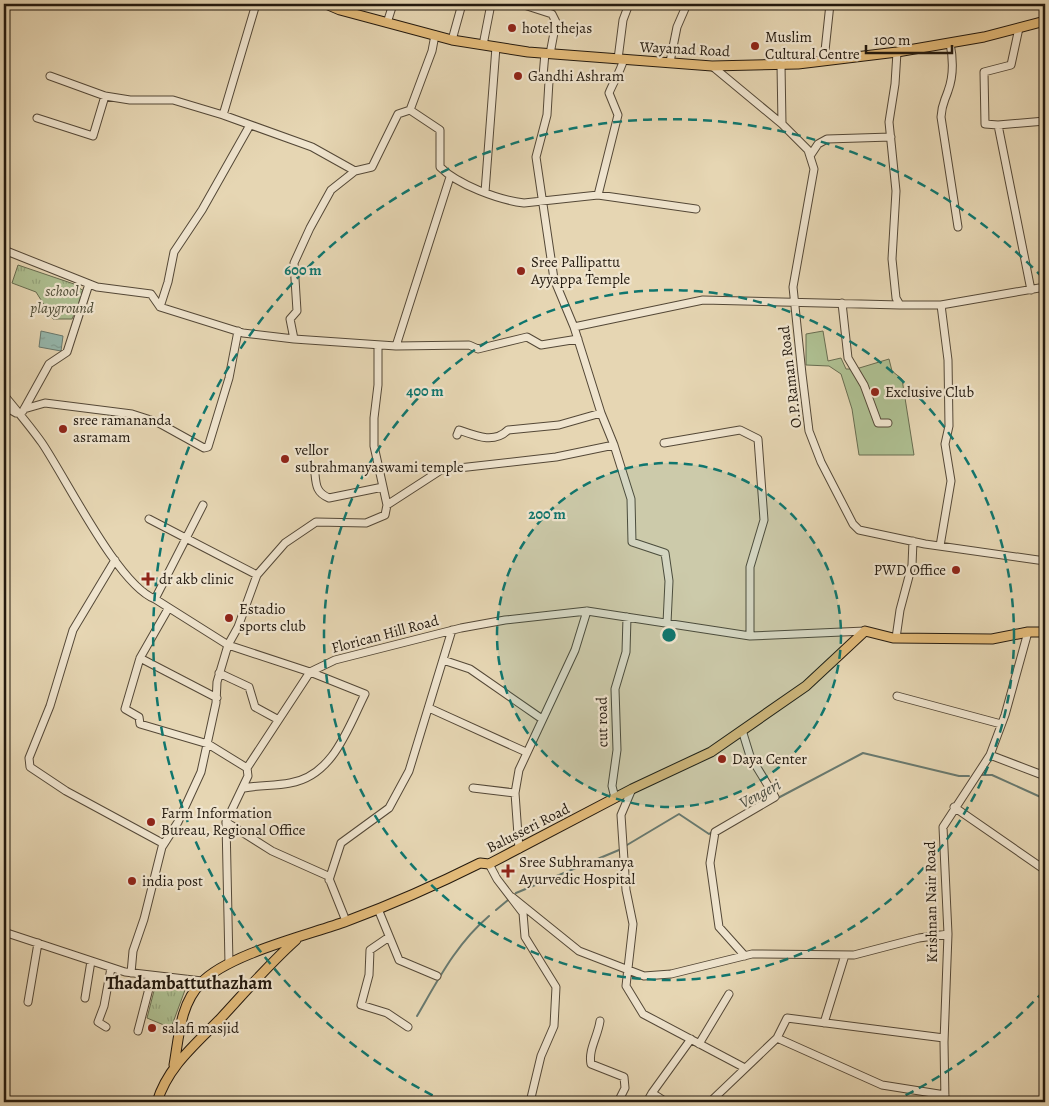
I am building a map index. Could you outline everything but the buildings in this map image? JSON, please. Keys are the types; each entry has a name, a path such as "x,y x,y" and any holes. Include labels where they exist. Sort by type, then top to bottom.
{"main road":[{"name":"Wayanad Road","path":"326,4 340,10 435,36 483,45 547,54 712,66 782,65 897,52 950,43 1045,21"},
{"path":"865,631 896,638 992,639 1028,632 1045,632"},
{"name":"Balusseri Road","path":"174,1065 181,1025 188,1001 202,981 229,964 302,935 346,922 417,894 480,863 489,864 632,789 711,752 806,686 865,631"},
{"path":"157,1102 162,1087 174,1065 275,958 302,935"}],"street":[{"path":"223,116 249,22 256,4"},
{"path":"387,23 393,4"},
{"path":"452,40 462,4"},
{"path":"483,45 490,4"},
{"path":"521,4 552,14 556,22 543,76 549,81 547,115 536,157 554,279 574,327 631,499 632,542 665,553 669,581 667,623"},
{"path":"598,195 618,115 608,93 614,80 620,74 623,20 629,4"},
{"path":"670,62 677,27 687,4"},
{"path":"824,60 830,4"},
{"path":"1019,28 1011,65 984,72 985,124 998,125 1045,121"},
{"path":"410,110 432,51 435,36"},
{"path":"950,43 953,60 952,74 948,91 942,101 941,117 958,227"},
{"path":"485,192 496,47"},
{"path":"897,52 895,84 890,112 896,196 892,259 896,298 900,305"},
{"path":"782,65 782,124"},
{"path":"712,66 782,124 808,150 810,156"},
{"path":"50,76 105,96 130,100 173,100 312,147 355,170"},
{"path":"37,118 93,136 105,96"},
{"path":"294,339 290,319 297,310 294,263 310,228 331,190 355,170 372,167 398,114 410,110"},
{"path":"410,110 440,130 440,167 450,177 512,202 524,204 598,195 696,209"},
{"path":"160,307 168,282 174,252 202,210 250,125"},
{"path":"998,125 1031,290"},
{"path":"810,156 818,144 827,139 891,137"},
{"name":"O.P.Raman Road","path":"810,156 814,169 793,287 809,431 840,502 859,530 940,546 1045,561"},
{"path":"396,346 450,177"},
{"path":"4,250 97,287 151,294 160,307 238,331 294,339 396,346 469,345 478,349 527,337 541,345 578,339"},
{"path":"23,412 49,364 67,352 89,284"},
{"path":"574,327 703,300 941,305 1045,287"},
{"path":"842,303 848,358 864,385 878,423 888,423"},
{"path":"940,546 951,481 946,444 949,426 948,360 941,305"},
{"path":"4,406 23,412 45,402 132,414 157,422 204,448 208,447 229,378 238,331"},
{"path":"131,973 133,951 144,919 164,844 178,822 201,772 217,698 219,673 256,575 285,543 316,522 366,522 385,516 387,504 374,446 374,418 378,385 378,345"},
{"path":"4,395 23,412 123,574 143,595 155,599 228,646 310,672 364,694 334,755 315,773 292,783 244,788"},
{"path":"457,435 459,430 482,439 502,436 508,430 559,425 601,413"},
{"path":"664,443 740,430 758,439 764,520 750,567 750,636"},
{"path":"387,504 441,470 556,457 614,445"},
{"path":"315,474 317,488 321,494 329,498 383,487"},
{"path":"155,599 203,505"},
{"path":"150,519 256,575"},
{"path":"896,638 900,610 912,565 913,541"},
{"path":"115,560 73,630 50,706 29,758 30,767 66,791 164,844"},
{"path":"168,609 140,658 124,709 139,717 140,724 208,744 246,768 248,776 244,788 226,822 229,964"},
{"path":"519,849 515,793 519,770 575,650 587,611"},
{"name":"Florican Hill Road","path":"310,672 335,660 452,630 505,620 587,611 750,636 865,631"},
{"name":"cut road","path":"615,798 612,786 617,750 615,689 626,652 627,617"},
{"path":"329,880 341,843 389,808 409,771 452,630"},
{"name":"Krishnan Nair Road","path":"945,1099 944,1038 948,934 943,827 954,807 990,755 1028,632"},
{"path":"140,658 217,698"},
{"path":"444,660 470,669 542,718"},
{"path":"246,768 310,672"},
{"path":"219,673 249,687 255,707 277,719"},
{"path":"896,696 1001,724"},
{"path":"429,708 526,752"},
{"path":"742,730 750,756 775,797 715,832 710,863 719,927 746,956"},
{"path":"990,755 1045,776"},
{"path":"472,788 515,793"},
{"path":"632,789 621,816 626,890 633,924 626,986 643,1014 745,1068"},
{"path":"954,807 1045,870"},
{"path":"226,822 272,851 328,876 346,922"},
{"path":"489,864 497,879 523,913 525,937 530,949 556,987 554,1026 541,1056 530,1102"},
{"path":"512,897 579,951 644,976 671,974 746,956 854,955 919,938 948,934"},
{"path":"378,909 399,960 437,976"},
{"path":"4,932 131,973 202,981"},
{"path":"389,937 370,950 369,976 361,1005 387,1013 408,1027"},
{"path":"28,1002 38,943"},
{"path":"824,1023 845,955"},
{"path":"85,998 91,961"},
{"path":"106,1027 98,1022 104,1006 111,968"},
{"path":"138,1031 152,976"},
{"path":"699,1044 729,994"},
{"path":"710,1102 777,1038 787,1018 944,1038"},
{"path":"600,1021 599,1032 589,1056 591,1064 624,1077 625,1088 619,1102"},
{"path":"777,1038 882,1085 945,1099"},
{"path":"647,1102 691,1039"},
{"path":"652,1093 666,1102"}],"green space":[{"name":"school playground","path":"18,265 74,284 85,292 72,319 53,319 36,292 12,283"},
{"name":"Exclusive Club","path":"823,331 828,361 841,358 846,369 856,369 889,359 892,371 902,379 914,455 859,455 852,409 841,374 829,366 806,365 806,334"},
{"path":"156,983 185,990 171,1028 147,1018"}],"water":[{"path":"41,331 63,336 61,351 39,347"}],"waterway":[{"name":"Vengeri","path":"778,798 863,753 959,776 969,776"},
{"name":"Vengeri","path":"981,775 992,775 1045,799"},
{"name":"Vengeri","path":"627,845 679,814 709,834 712,832"},
{"name":"Vengeri","path":"516,893 619,850"},
{"path":"496,910 508,900"},
{"name":"Vengeri","path":"417,1016 457,950 489,916"}],"place":[{"name":"hotel thejas","path":"512,28"},
{"name":"Muslim Cultural Centre","path":"755,46"},
{"name":"Gandhi Ashram","path":"518,76"},
{"name":"Sree Pallipattu Ayyappa Temple","path":"521,271"},
{"name":"Exclusive Club","path":"875,392"},
{"name":"sree ramananda asramam","path":"63,429"},
{"name":"vellor subrahmanyaswami temple","path":"285,459"},
{"name":"PWD Office","path":"956,570"},
{"name":"dr akb clinic","path":"148,579"},
{"name":"Estadio sports club","path":"229,618"},
{"name":"Daya Center","path":"722,759"},
{"name":"Farm Information Bureau, Regional Office","path":"151,822"},
{"name":"Sree Subhramanya Ayurvedic Hospital","path":"508,871"},
{"name":"india post","path":"132,881"},
{"name":"salafi masjid","path":"152,1028"}],"district":[{"name":"Thadambattuthazham","path":"189,983"}]}
